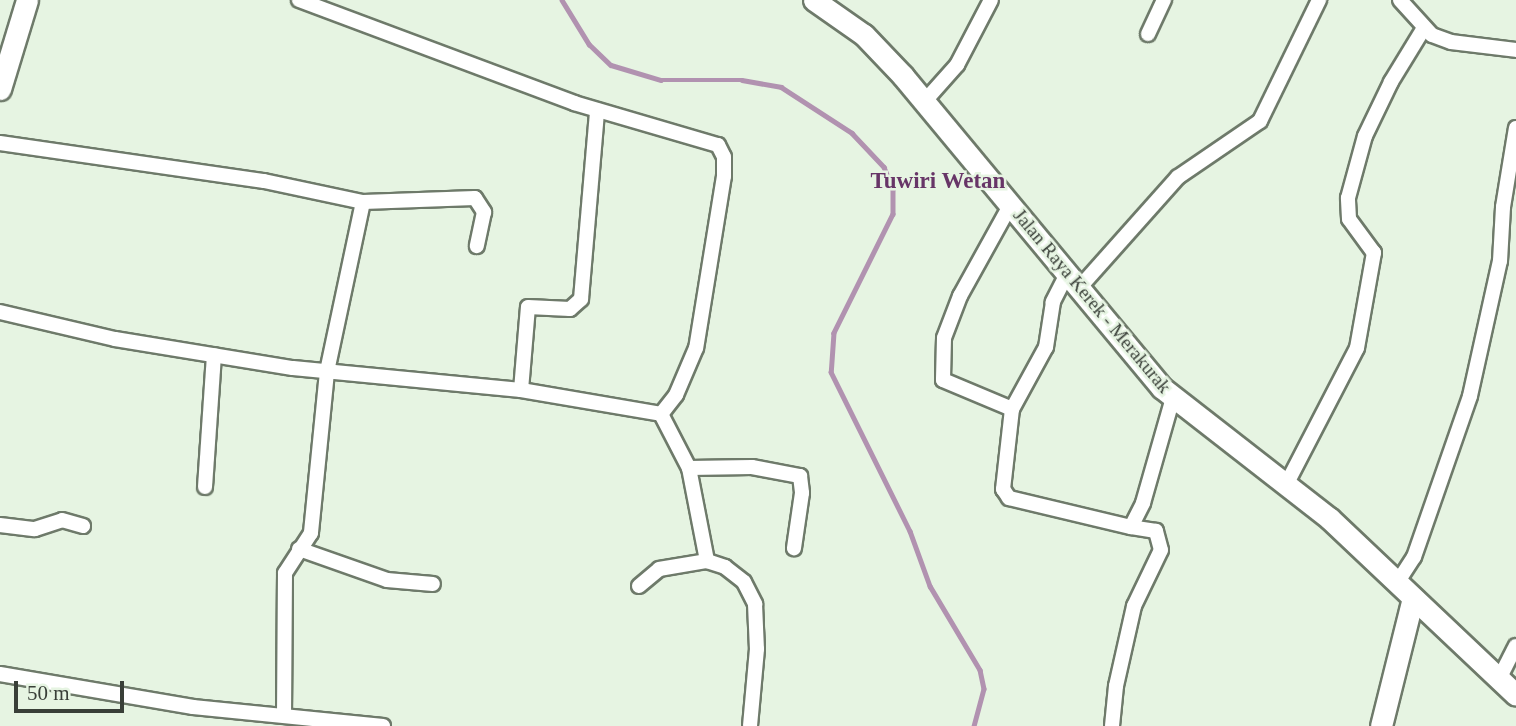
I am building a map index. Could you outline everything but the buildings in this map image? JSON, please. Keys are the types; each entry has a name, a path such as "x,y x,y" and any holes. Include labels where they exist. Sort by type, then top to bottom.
{"main road":[{"path":"0,89 27,0"},
{"name":"Jalan Raya Kerek - Merakurak","path":"814,0 864,35 934,91 1011,204 1173,397 1290,479 1329,518 1401,576 1413,598 1508,662 1516,695"},
{"path":"1381,726 1413,598"}],"street":[{"path":"299,0 597,111 713,142 724,157 696,348 676,395 660,414"},
{"path":"934,91 978,33 991,0"},
{"path":"1148,34 1164,0"},
{"path":"1112,726 1116,687 1134,606 1161,550 1156,531 1009,498 1003,489 1012,409 1046,347 1053,302 1178,177 1260,121 1319,0"},
{"path":"1400,0 1424,28 1451,42 1516,50"},
{"path":"1290,479 1357,348 1374,253 1349,219 1354,176 1366,136 1391,82 1424,28"},
{"path":"521,390 528,307 570,309 580,299 597,111"},
{"path":"1401,576 1414,558 1470,396 1500,261 1503,207 1516,128"},
{"path":"0,143 264,181 363,202 475,198 484,212 477,246"},
{"path":"284,713 285,573 310,533 315,509 327,372 363,202"},
{"path":"1011,204 956,307 944,338 943,380 1012,409"},
{"path":"0,312 116,339 214,355 327,372 521,390 660,414"},
{"path":"205,487 214,355"},
{"path":"1131,527 1143,503 1173,397"},
{"path":"660,414 688,468 707,561"},
{"path":"688,468 752,467 800,476 802,493 794,548"},
{"path":"0,525 35,529 62,520 83,526"},
{"path":"299,549 387,580 433,584"},
{"path":"639,586 659,569 707,561 725,567 744,582 755,604 757,649 750,726"},
{"path":"0,674 193,707 284,713 383,726"}],"waterway":[{"path":"562,0 589,44 611,65 661,80 742,80 781,87 852,133 884,167 893,189 893,214 834,333 831,372 910,531 930,586 980,670 984,689 974,726"}],"district":[{"name":"Tuwiri Wetan","path":"938,181"}]}
